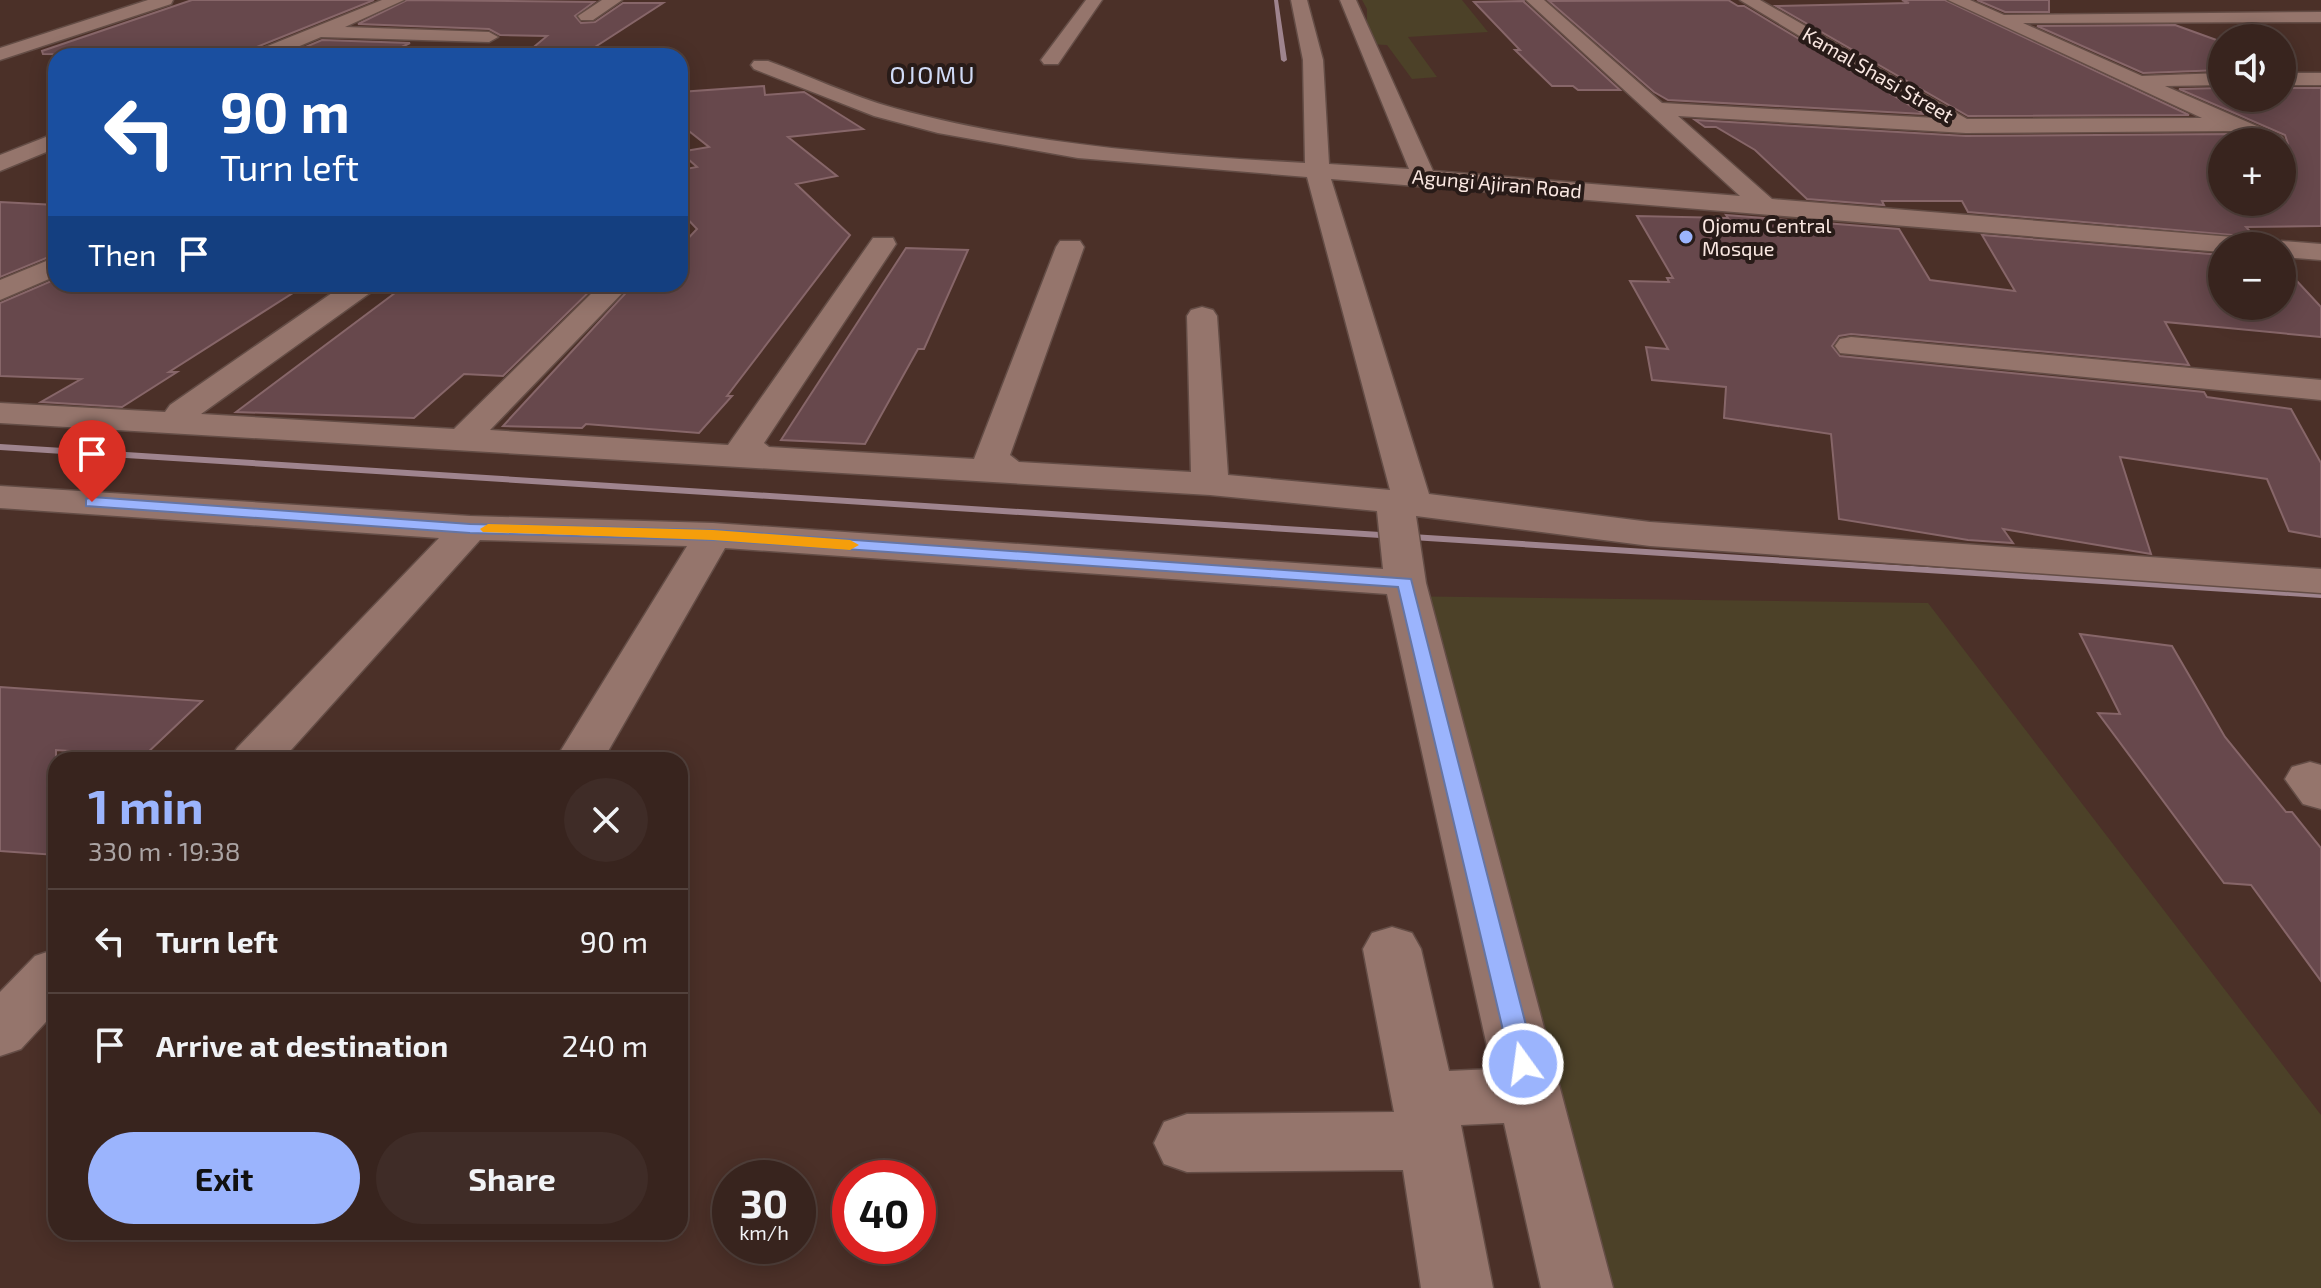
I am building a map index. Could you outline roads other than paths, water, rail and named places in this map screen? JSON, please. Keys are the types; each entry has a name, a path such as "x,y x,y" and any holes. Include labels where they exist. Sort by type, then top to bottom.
{"street":[{"path":"279,48 396,0"},
{"path":"587,16 614,0"},
{"path":"1051,60 1094,0"},
{"path":"1299,0 1313,60 1317,172 1405,507 1405,578 1577,1288"},
{"path":"1348,0 1424,177"},
{"path":"1534,0 1769,209"},
{"name":"Kamal Shasi Street","path":"1748,0 1966,126"},
{"path":"1956,0 2242,128"},
{"path":"110,1 161,1"},
{"path":"0,54 161,1"},
{"path":"1996,18 2321,17"},
{"path":"317,32 489,37"},
{"name":"Agungi Ajiran Road","path":"761,65 882,111 938,126 1093,153 1317,172 1424,177 1769,209 2208,243"},
{"path":"2134,80 2208,79"},
{"path":"2296,79 2321,79"},
{"path":"1658,109 1966,126 2233,124"},
{"path":"0,164 48,143"},
{"path":"760,459 745,444 883,244"},
{"path":"1010,473 991,458 1070,247"},
{"path":"2296,250 2321,252"},
{"path":"0,291 48,269"},
{"path":"188,424 182,412 353,292"},
{"path":"481,442 471,429 609,292"},
{"path":"1202,316 1210,484"},
{"path":"1851,346 2321,390"},
{"path":"0,413 1210,484 1650,534 2321,581"},
{"path":"0,497 470,528 713,535 1405,578"},
{"path":"261,752 470,528"},
{"path":"584,752 713,535"},
{"path":"1392,949 1428,1121 1457,1288"},
{"path":"0,1031 48,980"},
{"path":"1187,1143 1428,1121 1531,1094"}],"waterway":[{"path":"1276,0 1284,60"},
{"path":"0,447 2321,595"}],"place":[{"name":"Ojomu Central Mosque","path":"1686,237"}],"district":[{"name":"OJOMU","path":"933,76"}]}
